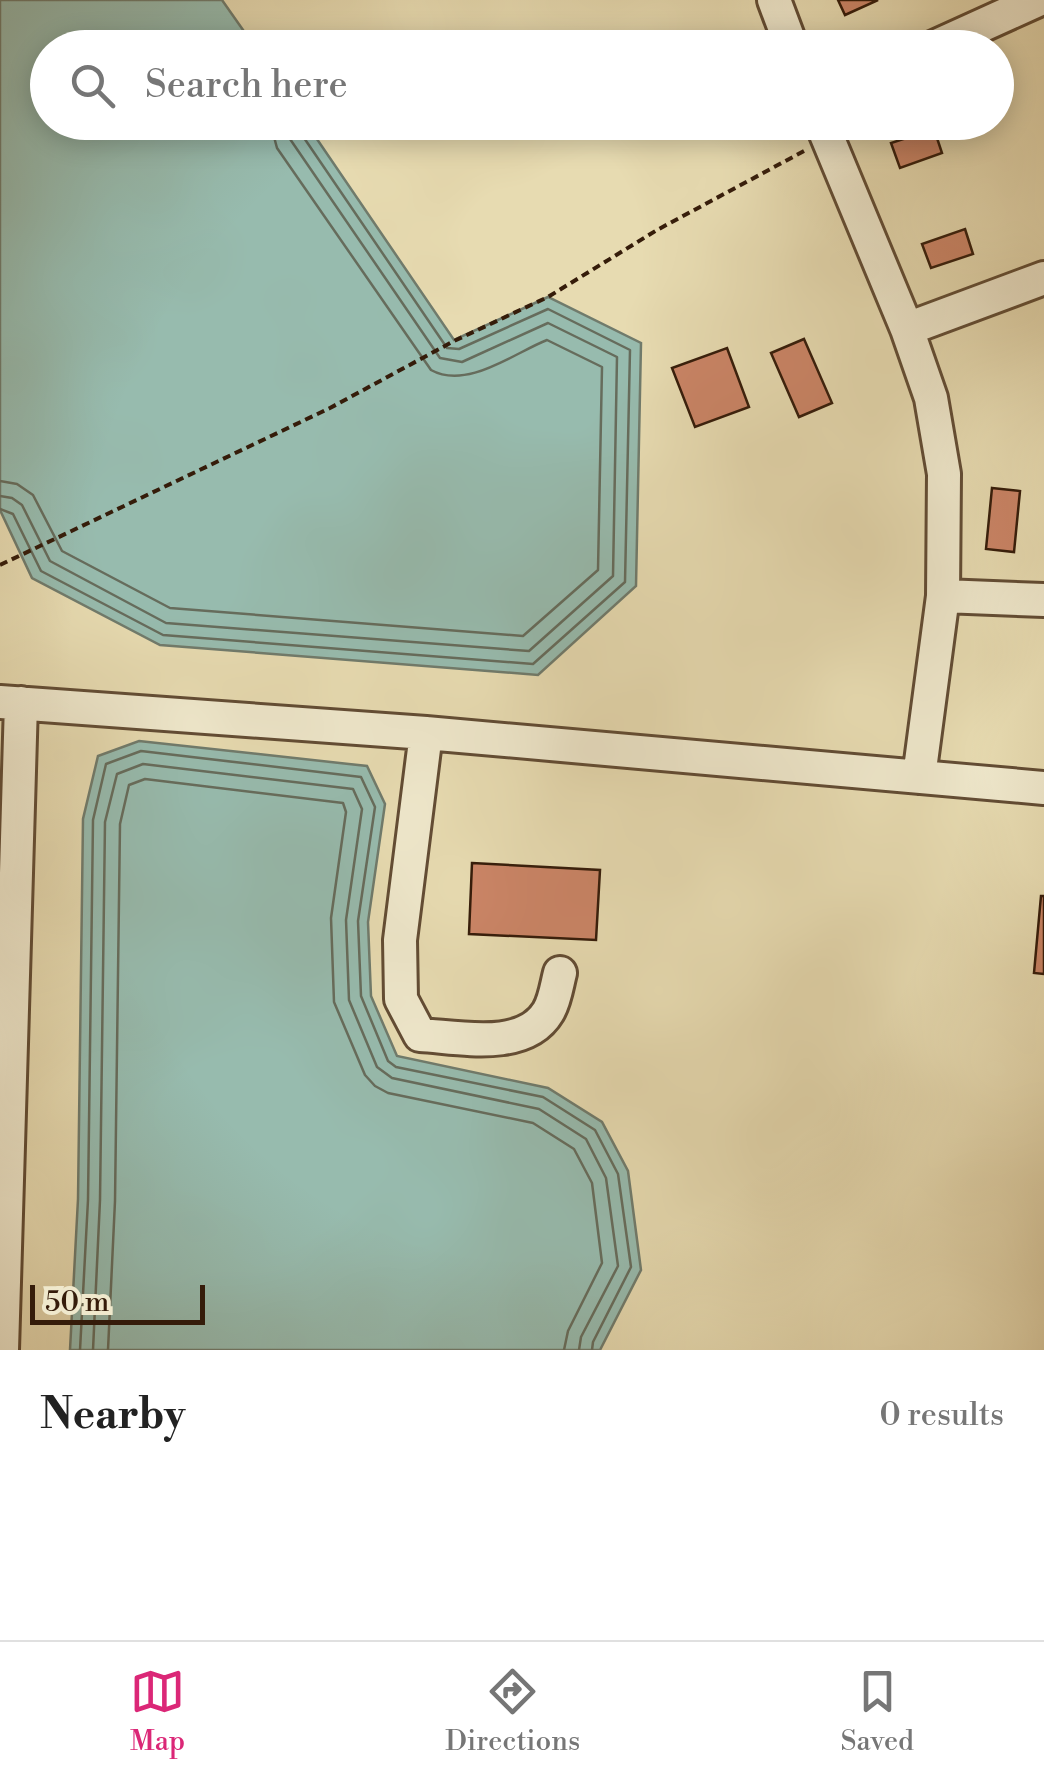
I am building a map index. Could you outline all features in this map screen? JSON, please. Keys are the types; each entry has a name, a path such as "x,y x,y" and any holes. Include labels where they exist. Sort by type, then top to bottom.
{"street":[{"path":"774,0 785,30"},
{"path":"972,30 1038,0"},
{"path":"828,140 931,398 944,474 944,596 920,777"},
{"path":"906,329 1044,278"},
{"path":"944,596 1044,600"},
{"path":"2,1350 10,703 426,734 1044,788"},
{"path":"426,734 400,940 400,1000 420,1035 500,1039 528,1031 548,1012 560,973"}],"path":[{"path":"0,565 330,408 454,341 548,298 807,140"}],"water":[{"path":"0,0 222,0 243,30 30,30 30,140 318,140 454,340 548,297 641,343 636,586 538,675 160,645 32,578 0,510"},
{"path":"139,741 367,766 385,804 368,922 371,996 397,1056 548,1088 602,1122 628,1171 641,1270 600,1350 70,1350 78,1199 83,819 98,756"}],"building":[{"path":"838,0 878,0 845,15"},
{"path":"938,140 942,153 900,168 891,143"},
{"path":"965,229 973,254 931,268 922,244"},
{"path":"804,339 832,403 799,417 771,353"},
{"path":"727,348 749,407 695,427 672,368"},
{"path":"992,488 1020,491 1014,552 986,549"},
{"path":"472,863 600,870 596,940 469,934"},
{"path":"1044,896 1044,974 1034,973"}]}
